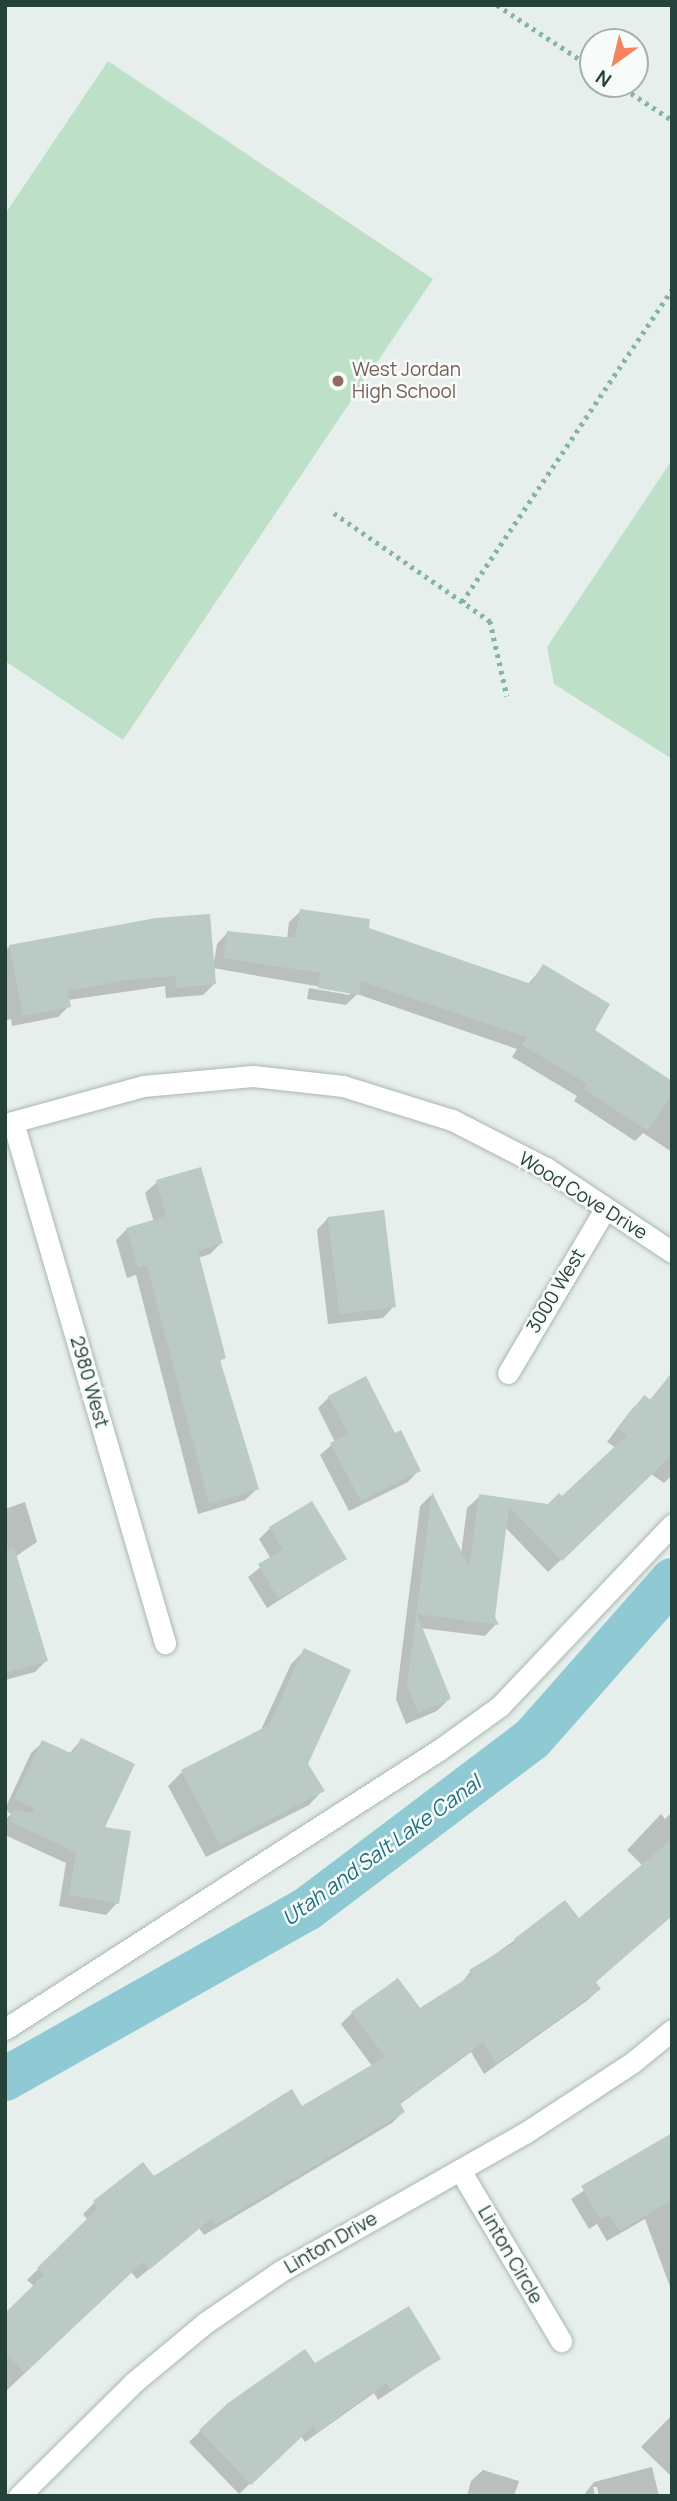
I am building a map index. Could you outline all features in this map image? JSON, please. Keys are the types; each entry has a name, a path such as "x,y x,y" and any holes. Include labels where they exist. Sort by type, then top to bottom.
{"street":[{"name":"Wood Cove Drive","path":"9,1123 143,1086 253,1076 343,1086 452,1120 546,1168 672,1252"},
{"name":"2980 West","path":"9,1123 165,1643"},
{"name":"3000 West","path":"508,1373 605,1209"},
{"path":"5,2029 439,1750 500,1706 672,1525"},
{"name":"Linton Drive","path":"19,2496 133,2383 205,2323 281,2271 460,2170 633,2062 672,2030"},
{"name":"Linton Circle","path":"460,2170 561,2341"}],"path":[{"path":"497,5 579,59"},
{"path":"638,98 672,120"},
{"path":"463,602 672,289"},
{"path":"334,513 490,621 507,696"}],"green space":[{"path":"108,61 433,279 123,740 5,661 5,214"},
{"path":"672,460 672,759 554,684 547,647"}],"building":[{"path":"300,909 370,919 369,928 531,984 543,964 610,1004 595,1030 672,1081 672,1094 648,1131 584,1089 587,1084 522,1045 527,1037 361,981 359,995 318,988 320,973 223,958 227,931 295,938"},
{"path":"210,914 216,984 176,988 176,976 126,980 68,991 71,1007 23,1016 9,945 156,918"},
{"path":"201,1167 223,1243 198,1251 226,1358 220,1360 259,1489 209,1504 147,1265 138,1268 126,1228 166,1216 156,1180"},
{"path":"384,1210 396,1307 339,1314 327,1217"},
{"path":"672,1372 672,1455 562,1561 509,1507 495,1617 499,1625 417,1614 451,1699 418,1713 407,1686 432,1492 469,1567 479,1494 548,1504 559,1493 562,1496 627,1435 618,1429 644,1395 651,1400"},
{"path":"366,1376 395,1433 401,1430 421,1471 361,1501 330,1443 348,1434 328,1396"},
{"path":"312,1501 347,1559 278,1599 258,1564 283,1550 269,1527"},
{"path":"14,1547 48,1661 5,1673 5,1549"},
{"path":"304,1648 351,1670 308,1764 325,1791 220,1845 181,1770 269,1725"},
{"path":"81,1738 135,1764 105,1827 131,1831 119,1904 69,1895 76,1852 9,1821 13,1810 32,1813 34,1808 14,1799 42,1740 73,1754"},
{"path":"672,1839 672,1916 596,1982 601,1989 496,2064 483,2042 400,2103 405,2112 215,2225 211,2219 149,2270 143,2262 25,2373 5,2352 5,2313 44,2275 37,2268 98,2208 93,2201 143,2162 154,2176 292,2089 302,2106 385,2057 351,2012 398,1978 420,2008 472,1975 469,1970 516,1942 514,1939 565,1900 579,1918"},
{"path":"672,2133 672,2200 619,2231 609,2214 600,2219 581,2186"},
{"path":"409,2306 441,2359 390,2390 386,2383 317,2432 313,2426 251,2485 199,2430 228,2403 305,2349 315,2363"}],"waterway":[{"name":"Utah and Salt Lake Canal","path":"5,2079 307,1909 532,1739 672,1580"}],"place":[{"name":"West Jordan High School","path":"338,381"}]}
